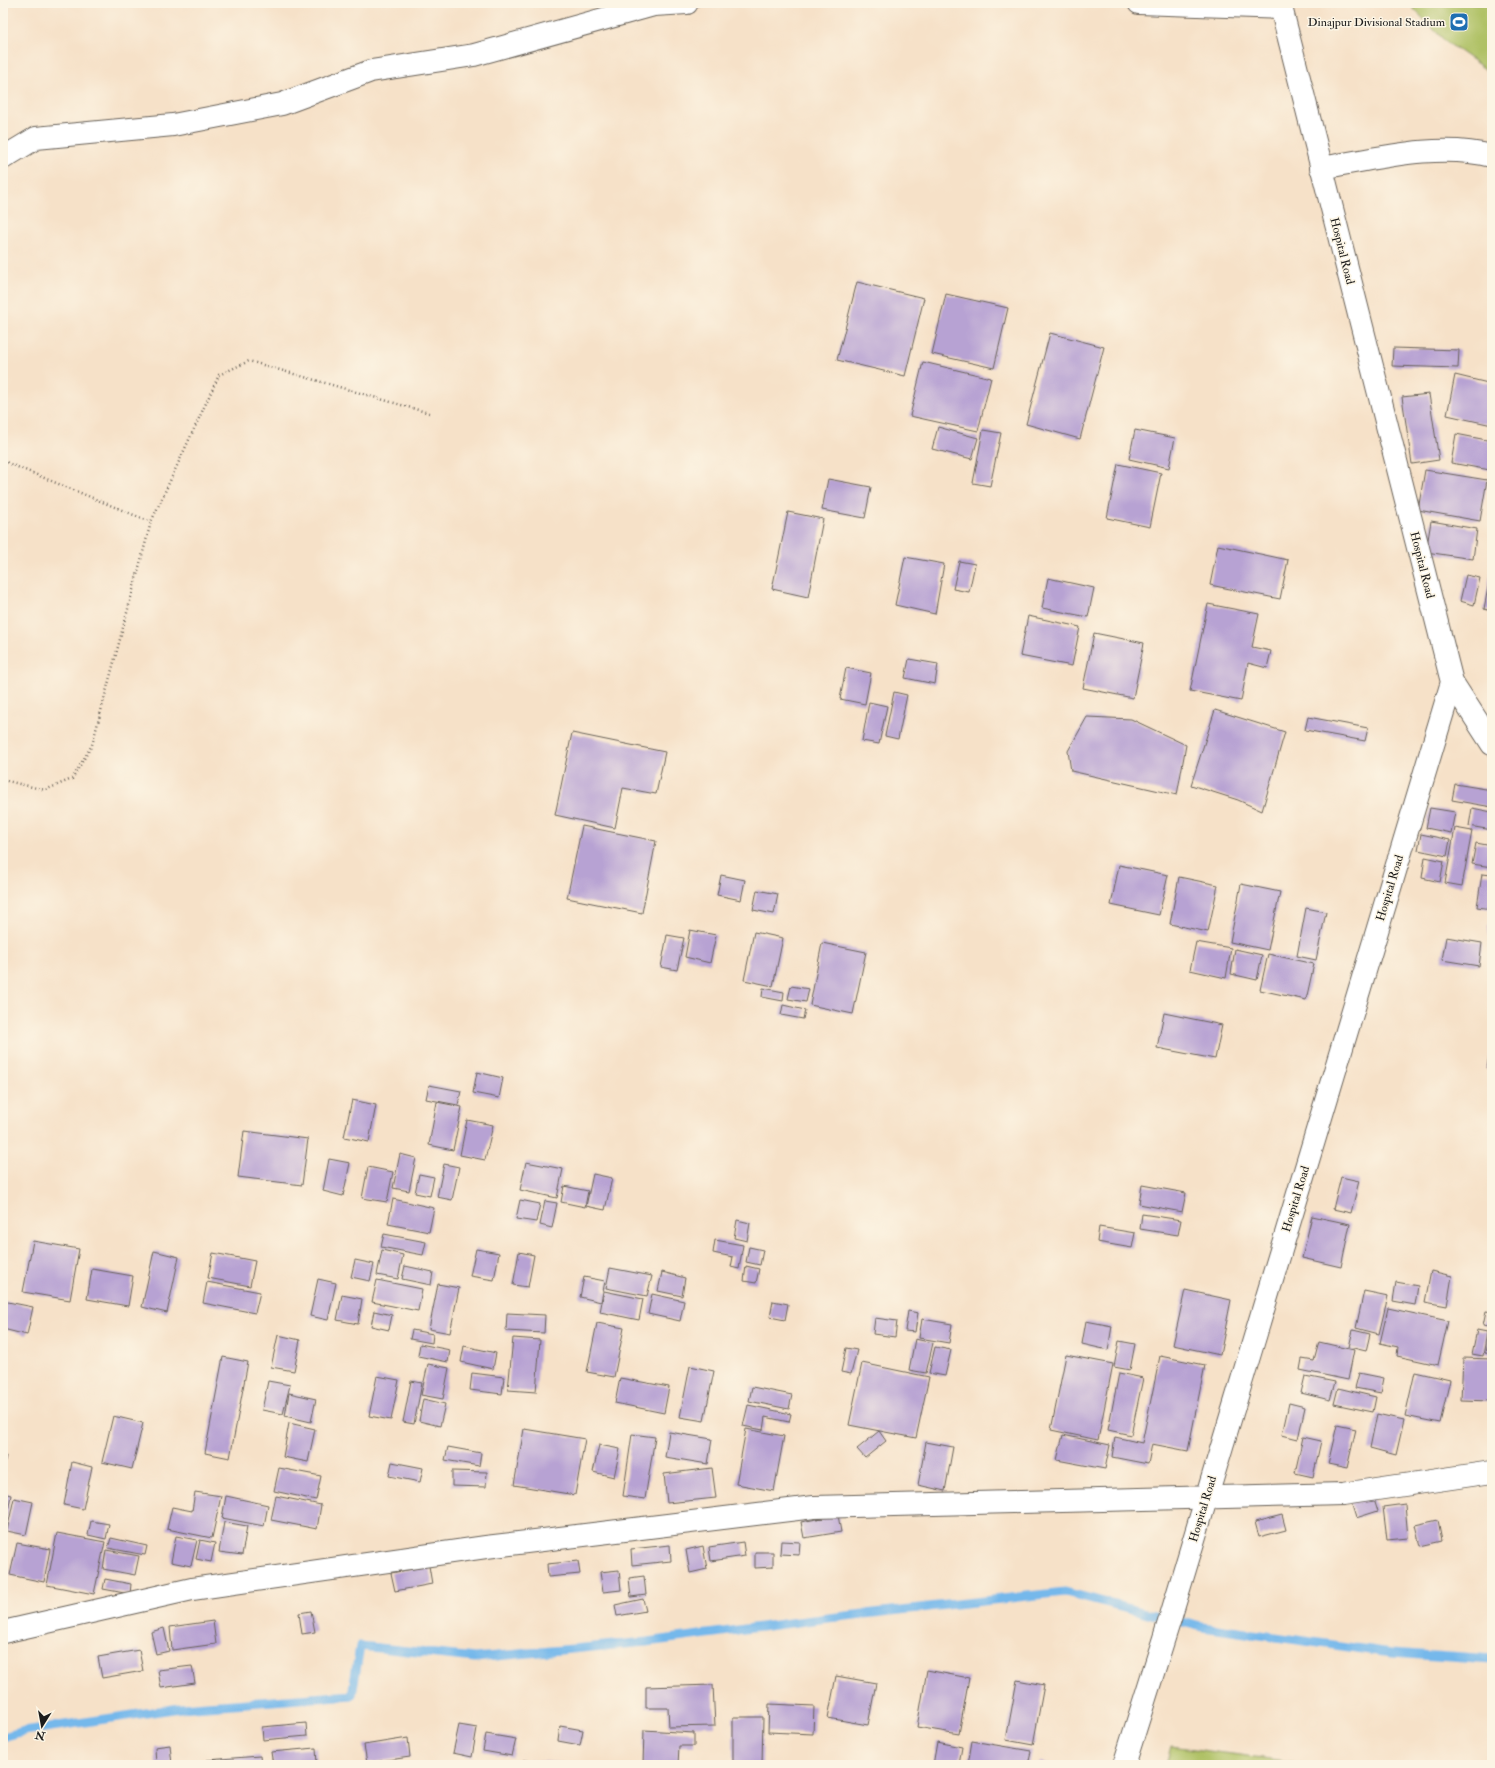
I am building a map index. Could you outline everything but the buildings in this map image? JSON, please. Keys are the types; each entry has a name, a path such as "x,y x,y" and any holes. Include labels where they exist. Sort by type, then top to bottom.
{"street":[{"path":"3,158 36,138 173,125 282,104 371,72 474,55 654,6 687,3"},
{"path":"1139,3 1280,6"},
{"name":"Hospital Road","path":"1124,1765 1181,1581 1452,682 1280,6"},
{"path":"1321,168 1421,152 1472,151 1492,156"},
{"path":"1452,682 1492,744"},
{"path":"3,1632 192,1589 486,1547 814,1507 1343,1494 1492,1472"}],"path":[{"path":"3,780 44,790 72,779 92,745 151,522 219,375 249,361 429,413"},
{"path":"3,461 151,522"}],"green space":[{"name":"Dinajpur Divisional Stadium","path":"1408,3 1492,3 1492,74 1445,41"},
{"path":"1171,1746 1316,1765 1166,1765"}],"waterway":[{"path":"3,1737 24,1731 180,1708 352,1695 360,1646 475,1658 647,1642 828,1618 1065,1592 1202,1627 1392,1653 1492,1660"}],"place":[{"name":"Dinajpur Divisional Stadium","path":"1459,22"}]}
